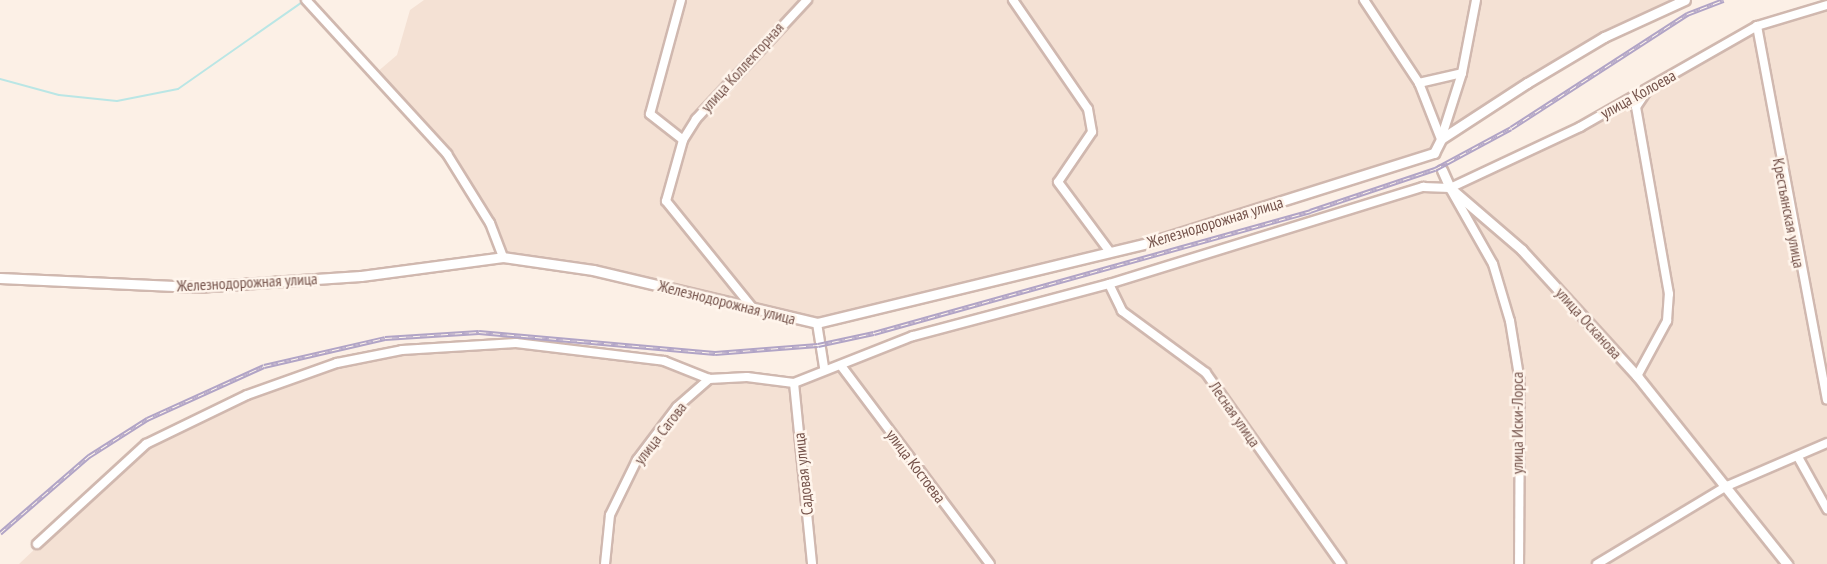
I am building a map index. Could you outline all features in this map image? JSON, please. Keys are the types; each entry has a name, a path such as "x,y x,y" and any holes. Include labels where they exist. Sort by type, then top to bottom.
{"street":[{"path":"306,0 447,154 490,223 503,257"},
{"path":"681,0 650,114 683,140"},
{"name":"улица Коллекторная","path":"751,306 666,201 683,140 696,119 807,0"},
{"path":"1012,0 1088,109 1092,132 1058,182 1110,252"},
{"path":"1364,0 1419,83 1441,139"},
{"path":"1434,153 1451,115 1462,73 1476,0"},
{"path":"1441,139 1604,38 1685,0"},
{"name":"улица Колоева","path":"1450,188 1649,87 1757,26 1827,5"},
{"name":"Крестьянская улица","path":"1757,26 1827,399"},
{"path":"1419,83 1462,73"},
{"path":"1637,376 1666,321 1670,294 1643,126 1636,107 1649,87"},
{"path":"1451,115 1464,125"},
{"name":"Железнодорожная улица","path":"0,278 196,287 361,276 503,257 593,270 817,323 1110,252 1434,153"},
{"name":"улица Осканова","path":"1434,153 1450,188 1522,250 1637,376 1787,564"},
{"path":"37,544 146,444 247,395 337,363 402,350 516,343 664,361 709,379 747,377 794,383 824,367 842,367 913,336 1109,284 1422,188 1450,188"},
{"name":"улица Иски-Лорса","path":"1450,188 1493,264 1510,321 1520,382 1519,564"},
{"name":"Лесная улица","path":"1109,284 1122,311 1206,374 1341,564"},
{"path":"817,323 824,367"},
{"name":"улица Костоева","path":"842,367 990,564"},
{"name":"улица Сагова","path":"605,564 610,515 637,460 677,407 709,379"},
{"name":"Садовая улица","path":"794,383 812,564"},
{"path":"1597,564 1727,486 1827,443"},
{"path":"1798,457 1827,509"}],"shaded area":[{"path":"424,0 1685,0 1604,37 1441,139 1434,153 1148,243 817,323 593,270 503,257 490,223 447,154 376,73 397,55 410,10"},
{"path":"1827,5 1827,564 19,564 146,444 187,422 337,363 402,350 516,343 664,361 709,379 747,377 794,383 913,336 1109,284 1423,187 1450,188 1580,127 1757,26"}],"waterway":[{"path":"0,79 59,95 117,101 178,89 305,0"}],"railway":[{"path":"0,533 89,456 147,419 264,366 385,338 479,332 715,353 818,345 874,333 1310,211 1435,169 1511,128 1687,14 1723,0"}]}
